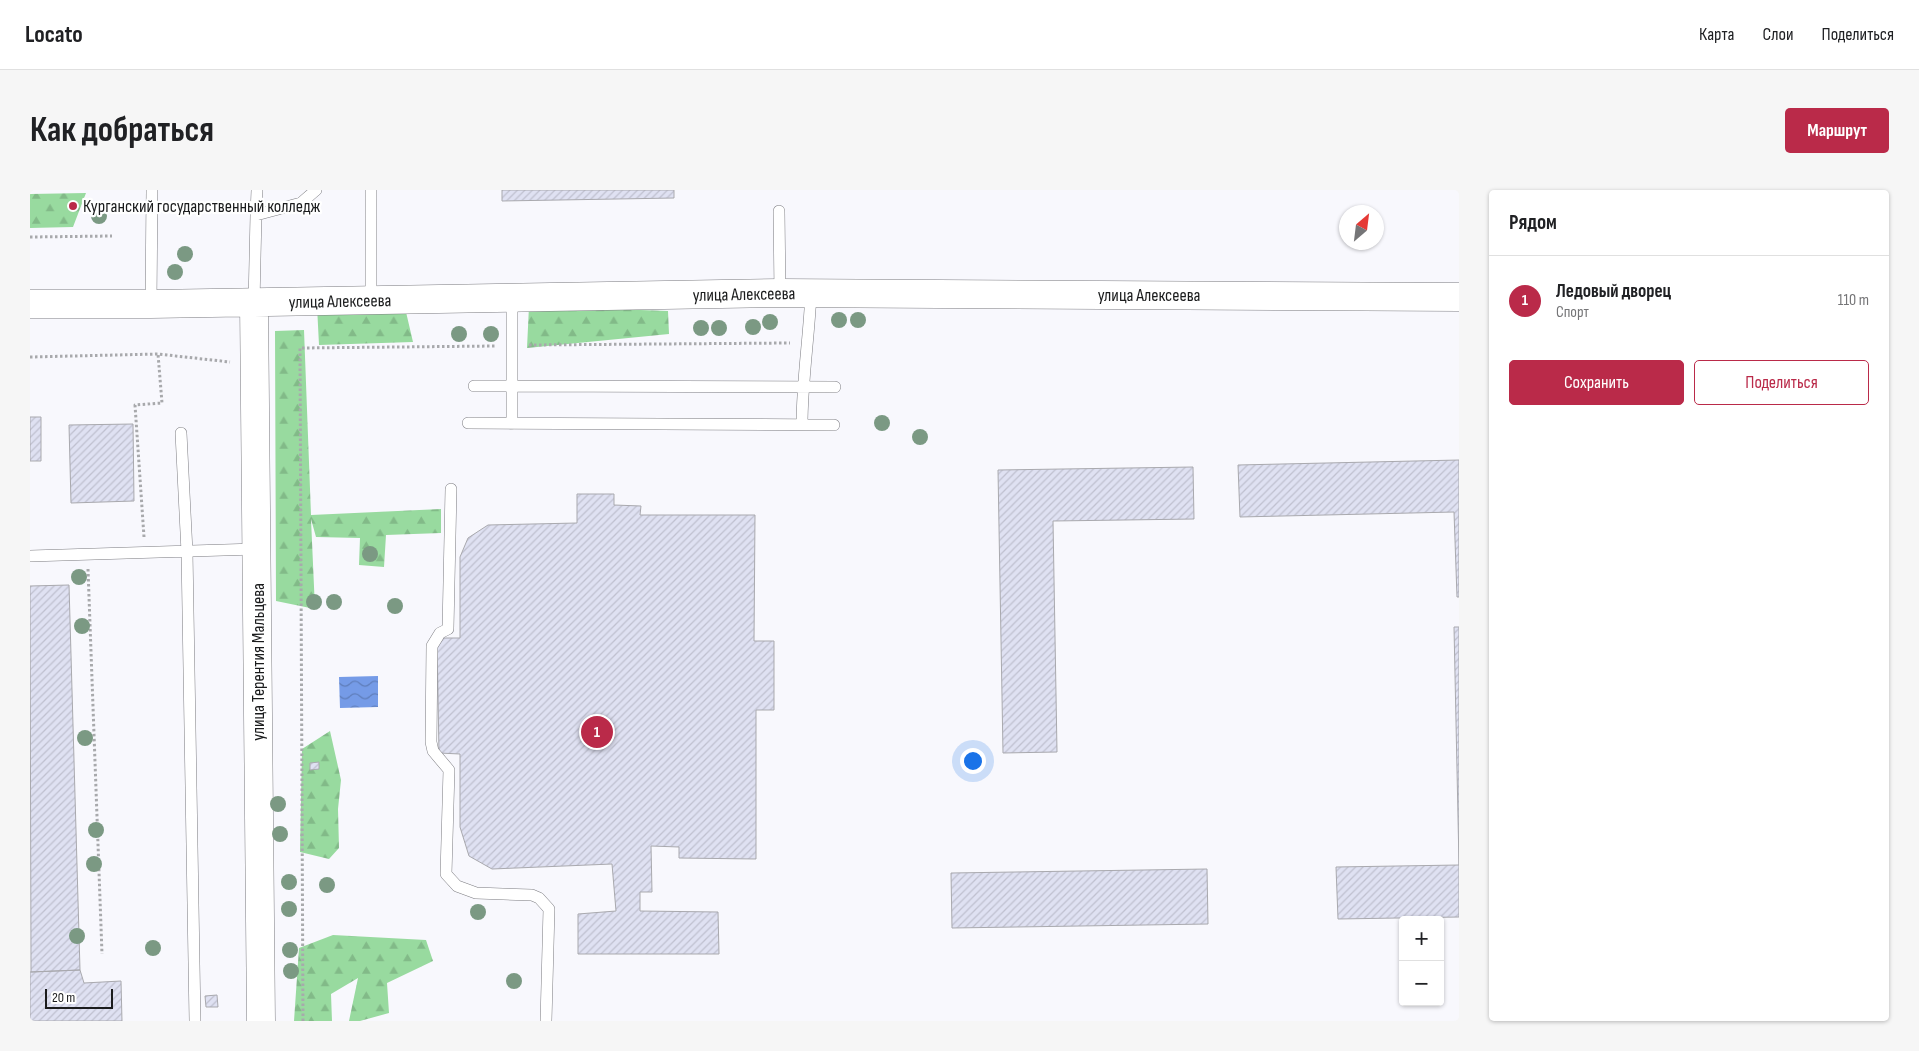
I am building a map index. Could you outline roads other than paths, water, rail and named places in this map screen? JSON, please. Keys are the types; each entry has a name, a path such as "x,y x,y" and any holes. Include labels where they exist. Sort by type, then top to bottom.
{"street":[{"name":"улица Алексеева","path":"30,304 254,303 811,293 1459,297"},
{"name":"улица Терентия Мальцева","path":"254,303 261,1021"}],"lane":[{"path":"151,304 152,190"},
{"path":"254,303 256,190"},
{"path":"256,215 301,204 316,190"},
{"path":"371,301 372,190"},
{"path":"779,211 780,294"},
{"path":"802,425 802,387 808,343 811,293"},
{"path":"512,299 512,424"},
{"path":"474,386 835,388"},
{"path":"468,424 834,425"},
{"path":"181,433 187,552 196,1021"},
{"path":"450,489 448,628 440,633 432,646 431,742 433,750 448,770 446,874 457,886 476,893 532,895 539,898 550,909 546,1021"},
{"path":"30,556 257,549"}],"water":[{"path":"378,676 378,707 340,708 339,677"}],"place":[{"name":"Курганский государственный колледж","path":"73,206"},
{"name":"Ледовый дворец","path":"597,732"}]}
